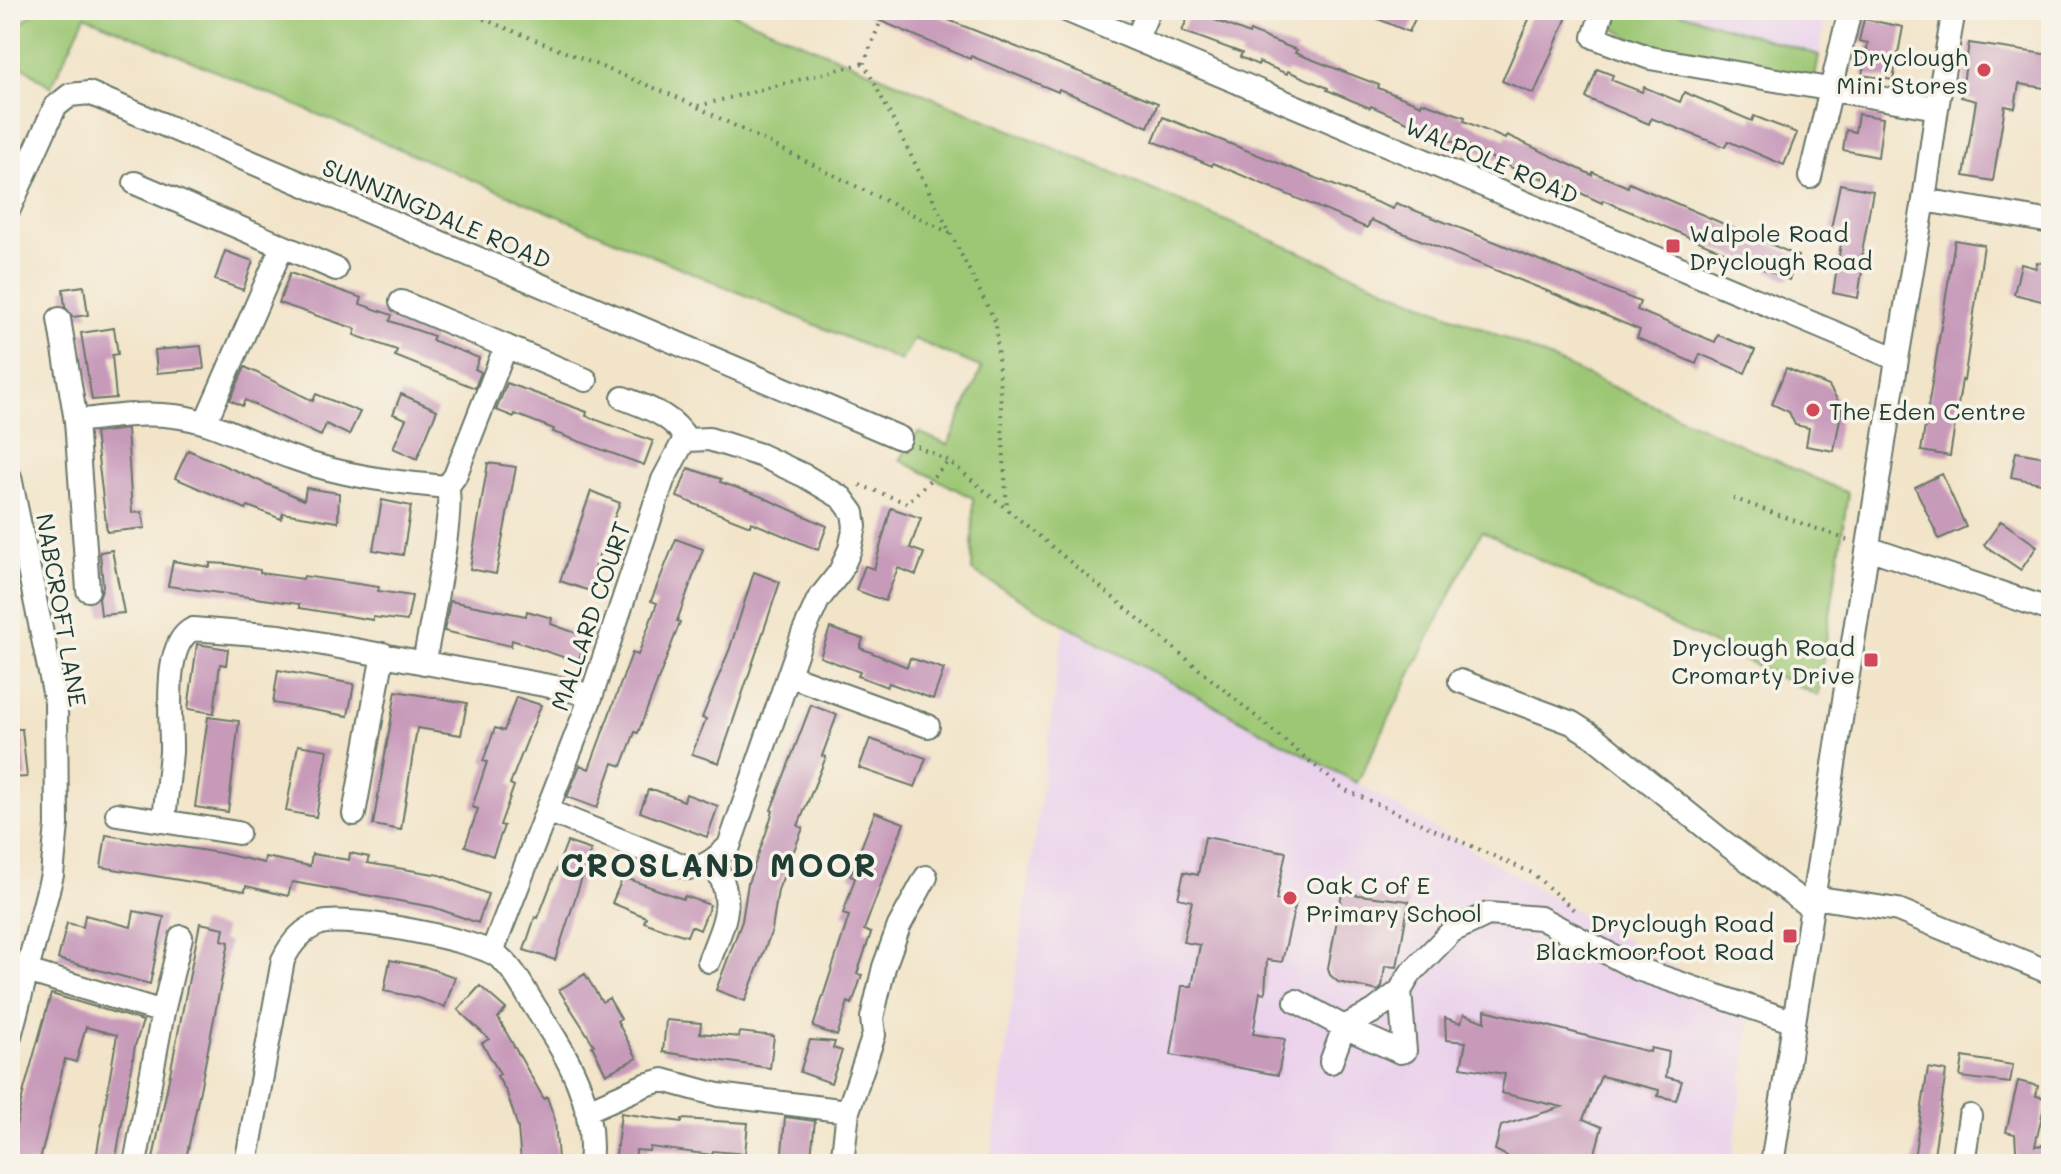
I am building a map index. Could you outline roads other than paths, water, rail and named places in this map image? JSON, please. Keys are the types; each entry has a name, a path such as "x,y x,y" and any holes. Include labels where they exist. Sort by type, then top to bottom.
{"street":[{"name":"WALPOLE ROAD","path":"1066,10 1897,359"},
{"path":"1137,38 1149,10"},
{"path":"1603,10 1594,37 1650,58 1831,92 1937,108"},
{"path":"1810,177 1850,10"},
{"path":"1772,1164 1954,10"},
{"name":"SUNNINGDALE ROAD","path":"10,207 55,107 70,95 89,93 900,438"},
{"path":"135,183 336,269"},
{"path":"1924,200 2051,222"},
{"path":"205,423 282,247"},
{"path":"401,302 586,380"},
{"path":"59,319 76,421 88,590"},
{"path":"447,487 455,476 506,346"},
{"path":"548,811 689,868 699,868 712,861 729,846 791,676 803,634 818,600 840,572 855,526 853,513 842,498 805,476 760,455 709,439 687,440 680,428 663,415 623,398"},
{"path":"76,421 134,414 175,416 205,423 291,458 343,474 447,487"},
{"name":"MALLARD COURT","path":"492,952 591,697 663,480 687,440"},
{"name":"NABCROFT LANE","path":"10,477 56,702 57,825 52,875 27,971 15,1000 10,1036"},
{"path":"424,663 448,522 451,496 447,487"},
{"path":"1868,548 2051,610"},
{"path":"164,821 171,752 170,683 184,633 193,629 280,636 571,690 591,697"},
{"path":"354,814 383,654"},
{"path":"791,676 928,726"},
{"path":"1460,681 1572,723 1594,737 1721,840 1812,902 1898,910 2051,973"},
{"path":"117,814 238,833"},
{"path":"709,961 729,907 724,880 712,861"},
{"path":"842,1164 848,1111 874,1035 872,1018 884,967 899,926 926,877"},
{"path":"1331,1062 1344,1027 1374,1011 1400,991 1410,974 1452,931 1488,914 1540,918 1638,969 1794,1022"},
{"path":"246,1164 280,971 288,949 304,932 324,922 342,920 392,927 492,952 508,965 570,1062 588,1110 592,1135 590,1164"},
{"path":"135,1164 163,1012 181,937"},
{"path":"27,971 163,1012"},
{"path":"1296,1001 1400,1052 1405,1051 1400,991"},
{"path":"588,1110 663,1080 718,1095 848,1111"},
{"path":"1963,1164 1970,1116"}],"place":[{"name":"Dryclough Mini Stores","path":"1984,70"},
{"name":"Walpole Road Dryclough Road","path":"1673,246"},
{"name":"The Eden Centre","path":"1813,410"},
{"name":"Dryclough Road Cromarty Drive","path":"1871,660"},
{"name":"Oak C of E Primary School","path":"1290,898"},
{"name":"Dryclough Road Blackmoorfoot Road","path":"1790,936"}],"district":[{"name":"CROSLAND MOOR","path":"719,864"}]}
